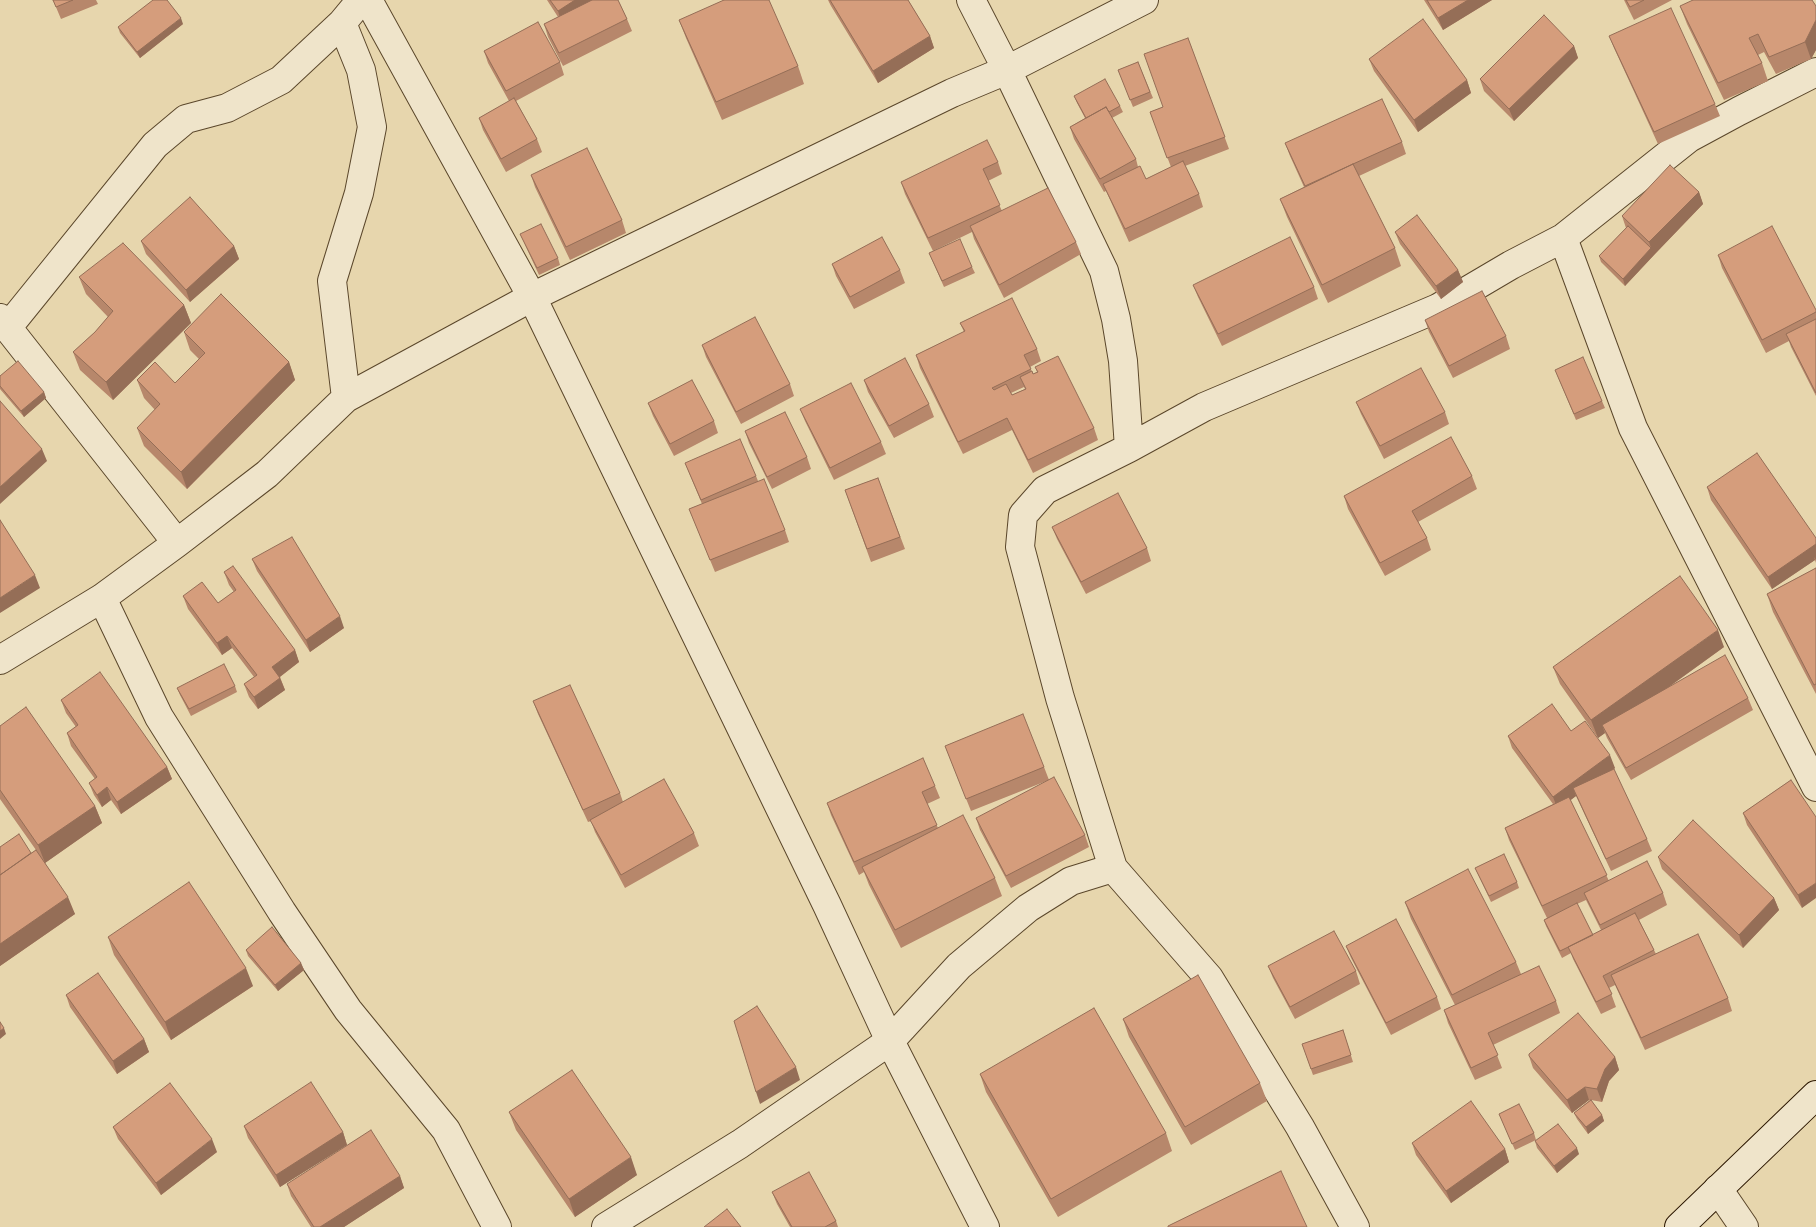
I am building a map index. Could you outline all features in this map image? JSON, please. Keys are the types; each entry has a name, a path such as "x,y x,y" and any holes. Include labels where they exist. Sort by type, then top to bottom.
{"street":[{"path":"177,543 4,322 155,145 186,119 227,108 281,80 342,23 361,0"},
{"path":"368,0 532,297 827,906 890,1041 985,1227"},
{"path":"970,0 1007,70 1104,271 1116,319 1123,361 1129,448"},
{"path":"0,660 102,598 177,543 267,474 346,398 532,297 952,93 1007,70 1144,0"},
{"path":"342,23 361,70 372,128 359,193 332,281 346,398"},
{"path":"1355,1227 1300,1128 1209,978 1112,868 1060,698 1020,547 1023,515 1045,490 1129,448 1204,407 1438,308 1511,265 1563,238 1689,138 1816,72"},
{"path":"1563,238 1633,428 1816,787"},
{"path":"102,598 159,717 169,733 282,912 348,1010 446,1130 497,1227"},
{"path":"606,1227 740,1144 890,1041 959,966 1028,908 1071,881 1112,868"},
{"path":"1679,1227 1816,1095"},
{"path":"1718,1189 1744,1227"}],"building":[{"path":"53,0 73,0 56,7"},
{"path":"153,0 167,0 181,18 137,52 118,27"},
{"path":"550,0 575,0 558,11"},
{"path":"592,0 618,0 627,19 559,53 544,24"},
{"path":"724,0 769,0 798,66 716,102 679,20"},
{"path":"830,0 908,0 930,36 873,71"},
{"path":"1427,0 1468,0 1438,18"},
{"path":"1626,0 1644,0 1630,7"},
{"path":"1693,0 1812,0 1816,6 1816,20 1805,42 1769,57 1758,34 1749,38 1762,63 1718,83 1680,6"},
{"path":"1671,8 1715,104 1654,132 1609,36"},
{"path":"1544,15 1574,46 1509,109 1480,79"},
{"path":"1423,19 1467,80 1414,120 1369,59"},
{"path":"538,22 560,62 506,91 484,51"},
{"path":"1188,38 1225,137 1167,158 1150,112 1163,107 1144,54"},
{"path":"1138,62 1150,92 1130,100 1118,70"},
{"path":"1105,79 1120,106 1109,112 1106,107 1086,118 1074,96"},
{"path":"514,98 537,139 501,159 479,118"},
{"path":"1382,99 1402,142 1305,186 1285,143"},
{"path":"1106,107 1136,159 1100,179 1070,127"},
{"path":"987,140 998,162 983,169 1000,205 928,238 901,182"},
{"path":"587,148 622,220 566,247 531,175"},
{"path":"1183,161 1199,194 1125,229 1103,184 1140,166 1146,179"},
{"path":"1353,164 1395,248 1322,285 1280,199"},
{"path":"1670,165 1699,192 1649,242 1622,216"},
{"path":"1048,188 1076,242 999,285 970,226"},
{"path":"190,197 234,246 186,290 141,241"},
{"path":"1417,215 1458,270 1436,286 1395,232"},
{"path":"541,224 558,258 537,268 520,234"},
{"path":"1628,226 1651,248 1623,279 1599,256"},
{"path":"1772,226 1816,312 1762,340 1718,255"},
{"path":"882,237 900,270 850,297 832,264"},
{"path":"1290,237 1314,287 1218,334 1193,285"},
{"path":"960,239 972,267 942,281 929,253"},
{"path":"123,243 184,305 106,382 73,352 95,332 113,311 79,277"},
{"path":"1482,291 1506,336 1449,366 1425,320"},
{"path":"221,294 289,362 181,472 137,428 160,404 137,380 155,362 175,383 205,353 184,332"},
{"path":"1012,298 1037,349 1024,355 1031,369 992,388 994,390 1006,384 1012,395 1026,389 1020,377 1032,371 1033,374 1038,372 1035,367 1058,356 1094,428 1028,460 1007,418 958,442 916,355 965,331 960,323"},
{"path":"755,317 790,384 736,412 702,345"},
{"path":"1816,319 1816,393 1786,334"},
{"path":"1583,357 1602,401 1574,414 1555,370"},
{"path":"905,358 929,404 889,426 864,380"},
{"path":"18,361 44,392 21,411 0,386 0,376"},
{"path":"1421,368 1445,412 1380,446 1356,402"},
{"path":"692,380 714,421 670,444 648,403"},
{"path":"851,383 881,442 830,468 800,409"},
{"path":"0,401 42,449 0,487"},
{"path":"785,412 807,457 767,477 745,431"},
{"path":"1451,437 1472,476 1412,511 1427,538 1380,563 1344,496"},
{"path":"740,439 756,476 701,500 685,463"},
{"path":"1757,453 1816,538 1816,544 1768,577 1707,487"},
{"path":"878,478 900,537 867,549 845,490"},
{"path":"764,479 785,530 710,560 689,509"},
{"path":"1118,493 1147,548 1081,582 1052,527"},
{"path":"0,520 35,575 0,598"},
{"path":"292,537 340,616 306,640 252,559"},
{"path":"233,566 295,650 272,667 280,678 254,697 244,684 257,675 227,636 217,643 183,596 202,582 218,603 236,590 224,572"},
{"path":"1816,568 1816,684 1814,685 1767,594"},
{"path":"1680,576 1718,630 1591,720 1553,667"},
{"path":"1725,655 1748,698 1626,768 1602,725"},
{"path":"224,664 235,686 189,709 177,688"},
{"path":"100,672 167,767 117,802 107,787 97,795 89,783 97,777 67,733 78,725 61,700"},
{"path":"570,685 620,793 583,810 533,701"},
{"path":"1552,704 1571,731 1585,721 1610,755 1553,797 1508,736"},
{"path":"26,707 95,806 38,845 0,790 0,726"},
{"path":"1023,714 1044,767 966,799 945,746"},
{"path":"923,758 935,786 922,792 937,825 854,862 827,803"},
{"path":"1614,769 1647,839 1606,859 1573,788"},
{"path":"1054,777 1085,835 1006,876 976,818"},
{"path":"664,779 694,833 621,875 590,820"},
{"path":"1791,780 1816,817 1816,883 1798,895 1743,813"},
{"path":"1569,797 1607,875 1542,906 1505,828"},
{"path":"963,815 995,878 895,930 862,867"},
{"path":"1693,820 1774,898 1739,935 1658,857"},
{"path":"19,834 31,853 0,875 0,847"},
{"path":"36,850 68,897 0,944 0,875"},
{"path":"1504,854 1517,882 1489,896 1475,868"},
{"path":"1647,861 1663,893 1600,925 1584,893"},
{"path":"1468,869 1516,962 1452,995 1405,902"},
{"path":"189,882 246,968 165,1022 108,937"},
{"path":"1577,903 1593,935 1560,951 1544,920"},
{"path":"1635,913 1654,950 1603,976 1612,994 1596,1002 1568,947"},
{"path":"1396,919 1437,997 1386,1023 1346,946"},
{"path":"272,927 301,963 275,985 246,950"},
{"path":"1334,931 1356,971 1290,1007 1268,966"},
{"path":"1698,934 1728,998 1641,1038 1611,975"},
{"path":"1539,966 1556,1001 1488,1033 1498,1055 1471,1068 1444,1010"},
{"path":"98,973 144,1039 113,1061 66,995"},
{"path":"1198,975 1260,1083 1185,1127 1123,1019"},
{"path":"757,1006 796,1067 756,1092 734,1021"},
{"path":"1094,1008 1166,1133 1051,1199 980,1074"},
{"path":"1578,1013 1615,1057 1605,1069 1597,1089 1585,1087 1567,1100 1529,1054"},
{"path":"0,1022 4,1028 0,1031"},
{"path":"1343,1030 1351,1055 1311,1069 1302,1044"},
{"path":"572,1070 631,1157 569,1199 509,1112"},
{"path":"311,1082 343,1132 276,1175 244,1126"},
{"path":"170,1083 212,1139 156,1183 113,1127"},
{"path":"1591,1100 1602,1115 1586,1127 1574,1113"},
{"path":"1471,1101 1505,1149 1446,1191 1412,1143"},
{"path":"1519,1104 1534,1133 1512,1144 1499,1114"},
{"path":"1558,1124 1577,1148 1554,1166 1535,1141"},
{"path":"371,1130 400,1176 320,1227 314,1227 287,1184"},
{"path":"1281,1171 1307,1227 1168,1227 1168,1226"},
{"path":"809,1172 836,1221 825,1227 792,1227 772,1192"},
{"path":"727,1209 741,1227 704,1227"}]}
